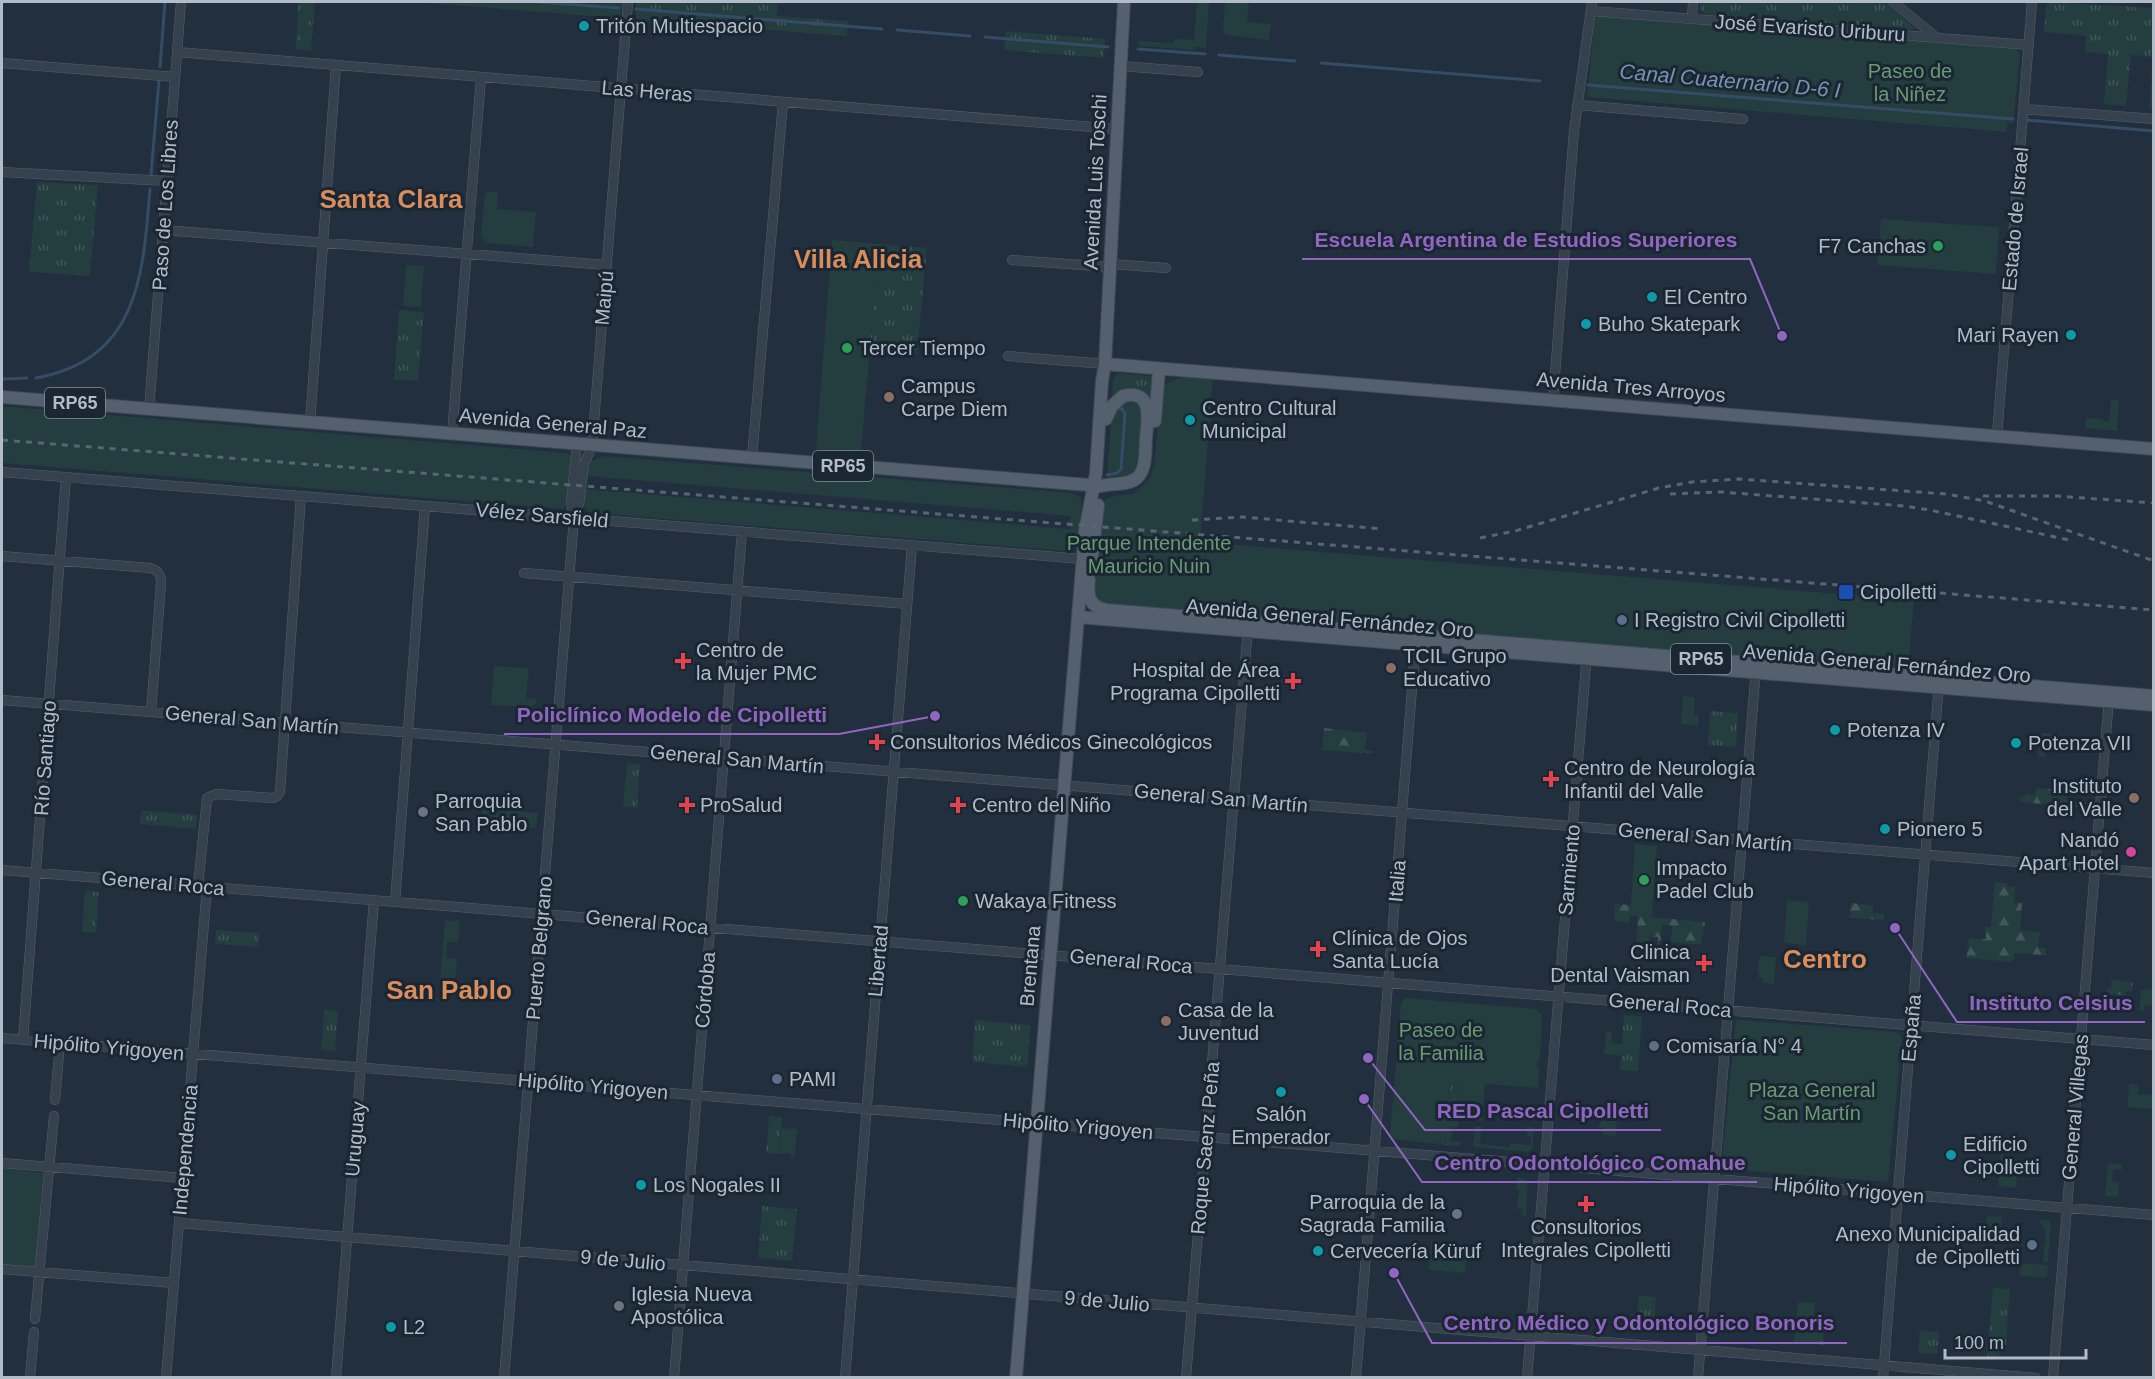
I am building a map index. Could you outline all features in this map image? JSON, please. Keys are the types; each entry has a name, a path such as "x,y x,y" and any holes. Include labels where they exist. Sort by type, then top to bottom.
{"main road":[{"name":"Avenida Luis Toschi","path":"1083,559 1087,522 1098,486 1124,2"},
{"name":"Avenida Luis Toschi","path":"1091,603 1088,589 1109,376 1105,364"},
{"name":"Avenida Tres Arroyos","path":"1105,364 2154,449"},
{"path":"1098,486 1114,492 1127,492 1140,485 1149,474 1159,369"},
{"name":"RP65","path":"1098,486 1128,483 1140,474 1144,463 1148,417 1147,407 1143,400 1137,396 1123,396 1112,406 1106,419"},
{"name":"Avenida General Paz","path":"2,397 1098,486"},
{"name":"Brentana","path":"1016,1377 1083,559"},
{"name":"Avenida General Fernández Oro","path":"1091,603 1097,608 1107,610 1194,617 1248,626"},
{"path":"1078,615 1171,620 1194,617"},
{"name":"Avenida General Fernández Oro","path":"1078,615 1248,626 2109,697 2154,705"},
{"name":"Avenida General Fernández Oro","path":"2109,697 2154,696"}],"street":[{"name":"Paso de Los Libres","path":"149,410 181,2"},
{"name":"Maipú","path":"574,518 579,504 584,465 592,446 628,2"},
{"path":"1692,18 1693,2"},
{"path":"1893,2 1936,38"},
{"name":"Estado de Israel","path":"1997,436 2032,2"},
{"path":"1553,400 1577,105 1592,6"},
{"name":"José Evaristo Uriburu","path":"1592,6 1692,18 2029,45"},
{"name":"Las Heras","path":"177,52 1117,129"},
{"path":"2,63 175,77"},
{"path":"310,423 336,65"},
{"path":"1120,66 1198,72"},
{"path":"452,434 481,77"},
{"path":"752,458 783,102"},
{"path":"1577,105 1743,120"},
{"path":"2024,109 2154,119"},
{"path":"2,172 167,181"},
{"path":"163,230 607,265"},
{"path":"1012,260 1166,268"},
{"path":"1008,356 1105,364"},
{"path":"574,518 571,504 577,444"},
{"name":"Vélez Sarsfield","path":"2,472 1083,559"},
{"name":"Río Santiago","path":"23,1040 66,477"},
{"name":"Independencia","path":"166,1377 193,1054 206,799 214,794 271,798 278,796 280,791 301,496"},
{"path":"395,902 424,506"},
{"name":"Puerto Belgrano","path":"504,1377 574,518"},
{"name":"Córdoba","path":"674,1377 742,531"},
{"name":"Libertad","path":"845,1377 912,545"},
{"path":"2,556 150,568 159,573 161,582 151,712"},
{"path":"524,573 907,604"},
{"name":"Roque Saenz Peña","path":"1186,1377 1248,626"},
{"name":"Italia","path":"1356,1377 1416,640"},
{"name":"Sarmiento","path":"1527,1377 1587,654"},
{"path":"1698,1377 1756,668"},
{"name":"España","path":"1882,1377 1940,683"},
{"name":"General Villegas","path":"2053,1377 2109,697"},
{"name":"General San Martín","path":"2,700 2154,873"},
{"name":"General Roca","path":"2,870 2154,1045"},
{"name":"Uruguay","path":"336,1377 375,900"},
{"name":"Hipólito Yrigoyen","path":"2,1038 2154,1215"},
{"path":"55,1100 60,1042"},
{"path":"35,1319 54,1116"},
{"path":"2,1163 183,1178"},
{"name":"9 de Julio","path":"179,1222 2036,1377"},
{"path":"2,1269 174,1283"},
{"path":"30,1377 34,1332"}],"green space":[{"path":"298,2 315,2 311,51 296,49"},
{"path":"412,2 624,2 619,18"},
{"path":"636,2 778,2 777,16 848,21 847,36 636,20"},
{"path":"1197,2 1209,2 1206,48 1194,47 1194,50 1139,46 1139,41 1173,43 1174,39 1194,40"},
{"path":"1225,2 1249,2 1247,22 1271,24 1269,40 1225,35 1223,29"},
{"path":"1700,2 1885,2 1916,29 1705,14 1700,10"},
{"path":"2050,2 2153,8 2153,57 2131,55 2126,106 2104,104 2108,54 2085,52 2086,36 2044,32 2046,6"},
{"name":"Paseo de la Niñez","path":"1600,16 2015,49 2020,56 2013,123 2008,123 2006,132 1587,97 1594,23 1595,18"},
{"path":"1006,31 1105,39 1104,58 1004,50"},
{"path":"2153,57 2153,109 2149,108"},
{"path":"37,182 98,185 90,276 29,272"},
{"path":"485,191 498,192 497,209 536,212 533,247 486,243 481,236"},
{"name":"F7 Canchas","path":"1881,219 1999,227 1996,274 1877,265"},
{"name":"Tercer Tiempo","path":"832,240 879,244 861,452 816,449"},
{"path":"879,244 927,248 917,354 895,352 895,356 869,354"},
{"path":"406,265 424,266 421,307 403,306"},
{"path":"399,310 424,312 418,381 394,380"},
{"path":"1119,373 1153,378 1153,412 1112,398 1113,379"},
{"name":"Parque Intendente Mauricio Nuin","path":"1182,377 1213,379 1200,542 1914,600 1908,670 1098,603 1092,594 1103,501 1109,497 1134,493 1148,481 1154,466 1161,393 1168,382"},
{"path":"1128,400 1135,401 1143,408 1139,467 1134,476 1109,480 1107,475 1111,421 1118,405"},
{"path":"2111,400 2119,400 2117,431 2085,428 2086,418 2103,419 2103,422 2109,422"},
{"path":"2,406 566,453 571,456 572,460 568,501 563,509 2,463"},
{"path":"604,456 1072,493 1080,497 1082,503 1079,539 1074,549 1066,551 592,513 585,507 584,489 1070,529 1070,516 585,476 592,461"},
{"path":"494,666 529,668 526,698 536,699 536,704 526,708 520,717 521,707 491,705"},
{"path":"1683,696 1695,697 1694,714 1698,715 1698,726 1681,724"},
{"path":"1710,711 1738,713 1736,747 1708,745"},
{"path":"1324,728 1367,733 1365,750 1374,751 1373,754 1322,750"},
{"path":"2040,733 2059,734 2058,748 2046,747 2045,757 2038,757"},
{"path":"627,763 640,764 637,808 623,807"},
{"path":"2036,788 2068,790 2067,799 2088,802 2087,808 2020,802 2020,797 2025,797 2025,794 2035,795"},
{"path":"482,809 538,813 536,828 481,823"},
{"path":"141,810 197,815 196,829 140,824"},
{"name":"Impacto Padel Club","path":"1635,844 1657,846 1652,917 1630,916"},
{"path":"1995,882 2007,883 2007,886 2015,887 2014,902 2022,903 2020,930 2040,932 2038,947 2046,948 2046,955 2014,953 2013,962 1966,958 1969,938 1986,939 1985,927 1991,927"},
{"path":"85,891 99,892 96,933 82,932"},
{"path":"1787,900 1809,902 1806,945 1784,943"},
{"path":"1851,903 1873,905 1873,913 1884,914 1884,920 1849,918"},
{"path":"1615,904 1631,905 1629,923 1614,921"},
{"path":"1638,916 1705,922 1701,945 1671,942 1672,926 1662,925 1660,948 1657,948 1658,937 1649,937 1649,945 1636,944"},
{"path":"445,920 460,921 458,942 447,942 446,958 457,959 455,982 440,981"},
{"path":"216,930 259,933 259,947 215,944"},
{"path":"1760,956 1776,957 1774,984 1763,983 1763,978 1758,978"},
{"path":"2111,980 2133,982 2132,992 2126,991 2126,995 2106,994 2107,988 2111,988"},
{"path":"2152,989 2153,1006 2145,1005 2144,1011 2139,1010 2141,990"},
{"name":"Paseo de la Familia","path":"1406,998 1537,1009 1542,1015 1540,1060 1536,1064 1539,1067 1538,1088 1485,1084 1482,1121 1458,1119 1461,1082 1451,1081 1445,1145 1394,1139 1390,1134 1401,1003"},
{"path":"324,1009 338,1011 335,1051 321,1050"},
{"path":"1624,1015 1642,1017 1638,1071 1620,1070"},
{"path":"975,1020 1031,1025 1027,1067 972,1062"},
{"name":"Plaza General San Martín","path":"1737,1020 1900,1034 1902,1040 1888,1182 1724,1169 1722,1163"},
{"path":"1606,1031 1612,1032 1611,1043 1622,1044 1621,1056 1604,1054"},
{"path":"1451,1081 1461,1082 1458,1127 1453,1127 1451,1141 1461,1142 1460,1146 1445,1145"},
{"path":"2129,1084 2139,1085 2138,1094 2153,1095 2153,1109 2127,1107"},
{"path":"769,1116 782,1117 779,1154 766,1153"},
{"path":"1600,1117 1617,1119 1616,1136 1603,1135 1603,1128 1599,1128"},
{"path":"1475,1126 1481,1126 1480,1144 1509,1147 1510,1143 1530,1145 1531,1137 1527,1136 1528,1127 1534,1128 1532,1149 1528,1152 1473,1147"},
{"path":"782,1128 797,1129 795,1156 790,1153 779,1154"},
{"path":"2001,1150 2003,1150 2003,1162 2018,1163 2016,1188 1998,1186"},
{"path":"2108,1163 2122,1164 2122,1170 2113,1169 2112,1181 2119,1182 2118,1197 2105,1196"},
{"path":"2,1168 43,1173 35,1266 33,1267 2,1265"},
{"path":"1517,1178 1524,1178 1528,1183 1526,1216 1522,1216 1523,1209 1517,1209 1519,1190 1516,1190"},
{"path":"762,1206 797,1209 792,1261 758,1258"},
{"path":"1987,1216 2002,1217 2000,1238 1996,1238 1997,1230 1980,1228 1980,1223 1986,1223"},
{"path":"2040,1220 2049,1221 2051,1224 2048,1262 2043,1262 2046,1230"},
{"path":"1431,1241 1467,1244 1465,1273 1429,1270"},
{"path":"2021,1263 2048,1265 2047,1278 2020,1276"},
{"path":"1993,1288 2010,1289 2006,1345 2000,1345 1999,1359 1987,1358"},
{"path":"1639,1295 1656,1297 1654,1331 1636,1329"},
{"path":"1798,1302 1815,1303 1813,1328 1824,1330 1823,1345 1794,1343"},
{"path":"1920,1330 1939,1332 1937,1354 1918,1353"}],"waterway":[{"path":"160,67 165,2"},
{"name":"Canal Cuaternario D-6 I","path":"538,2 619,8"},
{"name":"Canal Cuaternario D-6 I","path":"636,9 882,29"},
{"name":"Canal Cuaternario D-6 I","path":"897,30 970,36"},
{"name":"Canal Cuaternario D-6 I","path":"985,37 1108,47"},
{"name":"Canal Cuaternario D-6 I","path":"1138,49 1205,54"},
{"name":"Canal Cuaternario D-6 I","path":"1219,55 1295,61"},
{"name":"Canal Cuaternario D-6 I","path":"1321,63 1540,81"},
{"path":"151,175 159,80"},
{"name":"Canal Cuaternario D-6 I","path":"1588,85 2013,119"},
{"name":"Canal Cuaternario D-6 I","path":"2025,120 2154,131"},
{"path":"36,378 70,368 96,353 115,333 129,309 138,282 144,252 150,189"},
{"path":"2,379 27,378"},
{"path":"1107,475 1117,473 1121,469 1125,413 1122,409 1117,408"}],"railway":[{"path":"2,440 2154,610"},
{"path":"1480,538 1515,531 1659,488 1692,482 1739,479 1946,494 1985,501 2154,561"},
{"path":"1670,494 1721,492 1904,506 2074,541"},
{"path":"1983,496 2056,496 2154,503"},
{"path":"1192,520 1242,517 1383,529"}],"place":[{"name":"Tritón Multiespacio","path":"584,26"},
{"name":"F7 Canchas","path":"1938,246"},
{"name":"El Centro","path":"1652,297"},
{"name":"Buho Skatepark","path":"1586,324"},
{"name":"Mari Rayen","path":"2071,335"},
{"name":"Escuela Argentina de Estudios Superiores","path":"1782,336"},
{"name":"Tercer Tiempo","path":"847,348"},
{"name":"Campus Carpe Diem","path":"889,397"},
{"name":"Centro Cultural Municipal","path":"1190,420"},
{"name":"Cipolletti","path":"1846,592"},
{"name":"I Registro Civil Cipolletti","path":"1622,620"},
{"name":"Centro de la Mujer PMC","path":"683,661"},
{"name":"TCIL Grupo Educativo","path":"1391,668"},
{"name":"Hospital de Área Programa Cipolletti","path":"1293,681"},
{"name":"Policlínico Modelo de Cipolletti","path":"935,716"},
{"name":"Potenza IV","path":"1835,730"},
{"name":"Consultorios Médicos Ginecológicos","path":"877,742"},
{"name":"Potenza VII","path":"2016,743"},
{"name":"Centro de Neurología Infantil del Valle","path":"1551,779"},
{"name":"Instituto del Valle","path":"2134,798"},
{"name":"ProSalud","path":"687,805"},
{"name":"Centro del Niño","path":"958,805"},
{"name":"Parroquia San Pablo","path":"423,812"},
{"name":"Pionero 5","path":"1885,829"},
{"name":"Nandó Apart Hotel","path":"2131,852"},
{"name":"Impacto Padel Club","path":"1644,880"},
{"name":"Wakaya Fitness","path":"963,901"},
{"name":"Instituto Celsius","path":"1895,928"},
{"name":"Clínica de Ojos Santa Lucía","path":"1318,949"},
{"name":"Clinica Dental Vaisman","path":"1704,963"},
{"name":"Casa de la Juventud","path":"1166,1021"},
{"name":"Comisaría N° 4","path":"1654,1046"},
{"name":"RED Pascal Cipolletti","path":"1368,1058"},
{"name":"PAMI","path":"777,1079"},
{"name":"Salón Emperador","path":"1281,1092"},
{"name":"Centro Odontológico Comahue","path":"1364,1099"},
{"name":"Edificio Cipolletti","path":"1951,1155"},
{"name":"Los Nogales II","path":"641,1185"},
{"name":"Consultorios Integrales Cipolletti","path":"1586,1204"},
{"name":"Parroquia de la Sagrada Familia","path":"1457,1214"},
{"name":"Anexo Municipalidad de Cipolletti","path":"2032,1245"},
{"name":"Cervecería Küruf","path":"1318,1251"},
{"name":"Centro Médico y Odontológico Bonoris","path":"1394,1273"},
{"name":"Iglesia Nueva Apostólica","path":"619,1306"},
{"name":"L2","path":"391,1327"}],"district":[{"name":"Santa Clara","path":"391,199"},
{"name":"Villa Alicia","path":"858,259"},
{"name":"Centro","path":"1825,959"},
{"name":"San Pablo","path":"449,990"}]}
